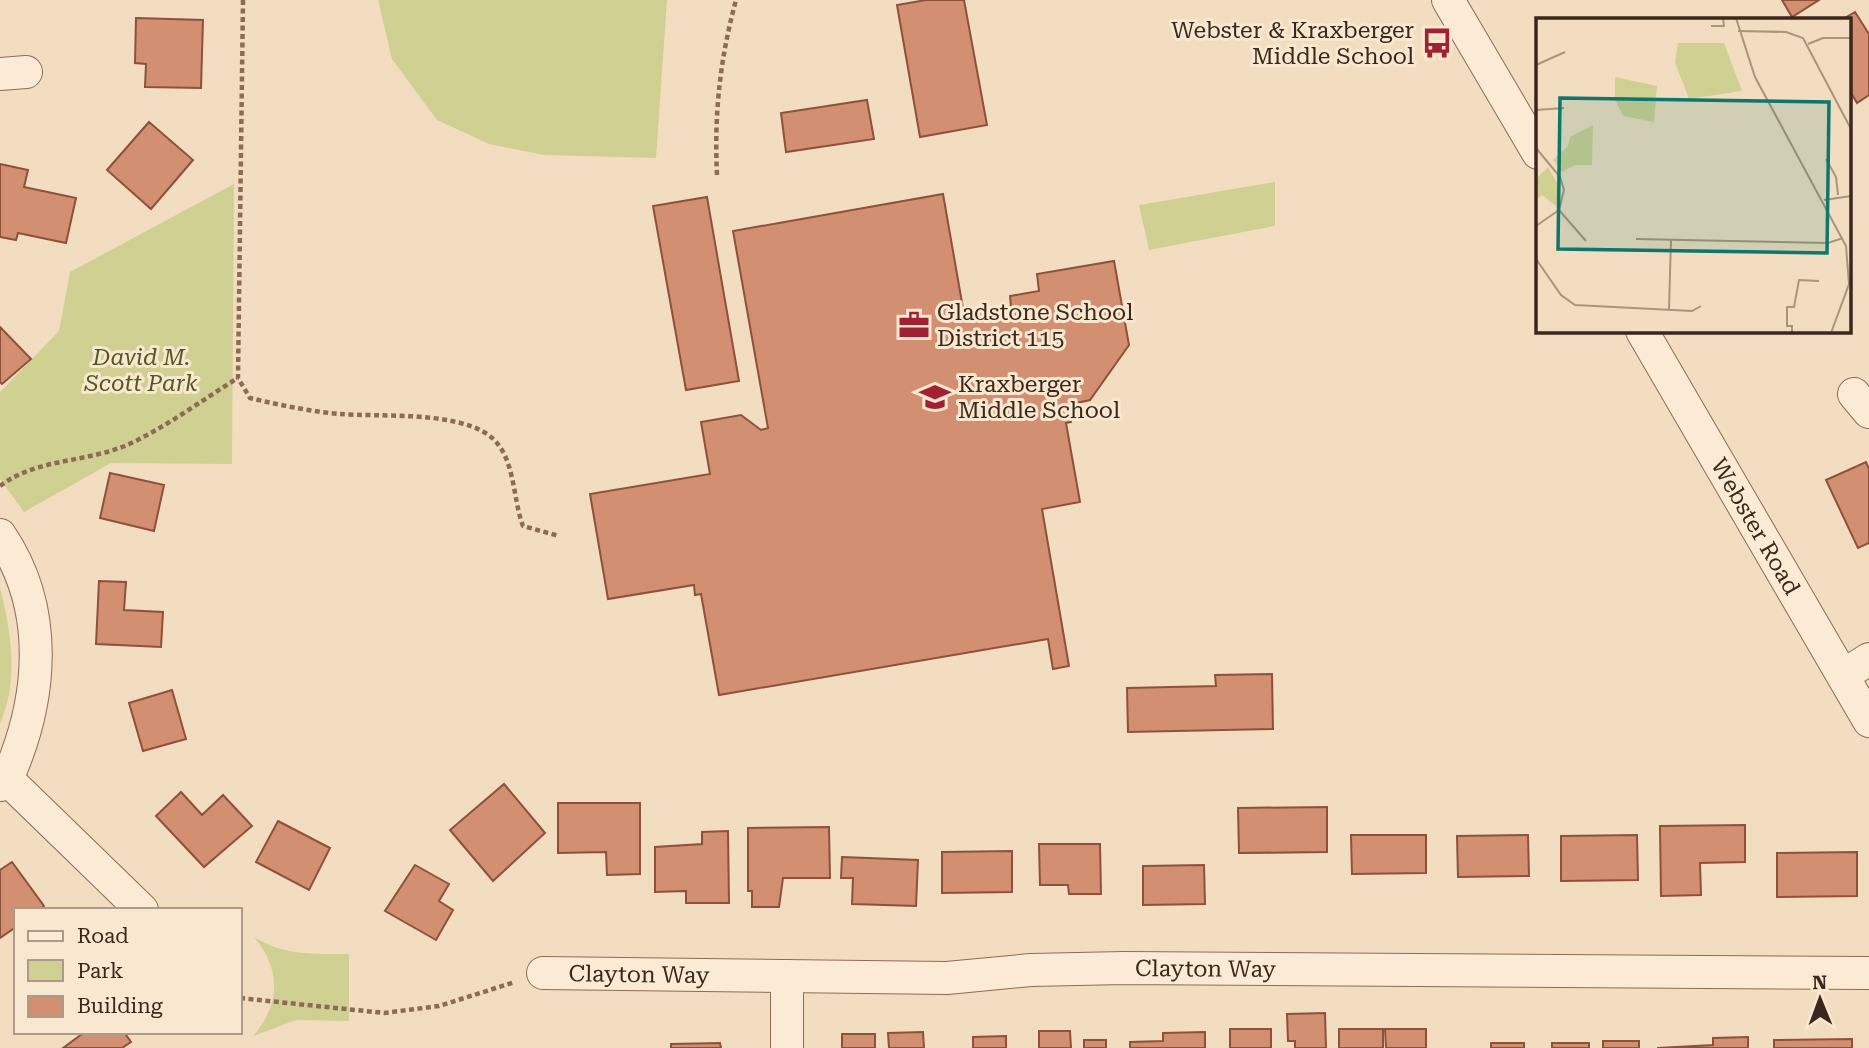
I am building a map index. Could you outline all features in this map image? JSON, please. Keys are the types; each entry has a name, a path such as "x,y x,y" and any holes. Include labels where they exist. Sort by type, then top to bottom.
{"street":[{"path":"1448,0 1536,150"},
{"name":"Webster Road","path":"1643,332 1856,667 1869,721"},
{"path":"0,536 10,550 26,589 36,642 35,692 30,721 3,782 140,908"},
{"name":"Clayton Way","path":"542,973 947,978 1031,970 1124,968 1869,973"},
{"path":"787,976 787,1048"}],"path":[{"path":"243,0 238,378 250,398 287,407 447,420 487,434 508,466 523,526 559,536"},
{"path":"717,175 716,94 724,46 736,0"},
{"path":"0,486 34,466 61,464 127,445 238,378"},
{"path":"242,998 384,1013 439,1006 542,973"}],"green space":[{"path":"378,0 667,0 656,158 544,155 489,144 437,120 392,59"},
{"path":"1275,182 1275,226 1149,250 1139,205"},
{"name":"David M. Scott Park","path":"234,184 232,464 111,463 24,512 0,479 0,392 59,331 70,272"},
{"path":"0,588 10,639 11,673 10,691 0,724"},
{"path":"254,937 288,951 349,954 349,1021 296,1020 253,1036 269,1012 274,986 269,961"}],"building":[{"path":"926,0 964,0 987,125 920,137 897,5"},
{"path":"1782,0 1819,0 1792,17"},
{"path":"1855,12 1869,34 1869,95 1857,103 1852,94 1852,18 1845,18"},
{"path":"136,18 203,20 201,88 145,87 146,64 135,63"},
{"path":"867,100 874,139 786,152 781,113"},
{"path":"149,122 193,160 151,209 107,170"},
{"path":"0,164 28,170 24,187 76,198 66,243 18,233 16,240 0,237"},
{"path":"943,194 964,314 1011,306 1010,296 1039,291 1037,274 1114,261 1129,345 1090,400 1068,405 1071,422 1066,423 1080,502 1042,509 1069,666 1053,669 1048,639 719,695 701,594 695,595 694,585 608,599 590,494 710,474 701,422 741,415 761,430 768,428 733,231"},
{"path":"707,197 739,381 686,390 653,206"},
{"path":"0,327 31,359 2,384 0,382"},
{"path":"1866,462 1869,469 1869,543 1858,548 1826,480"},
{"path":"110,473 164,485 154,531 100,518"},
{"path":"99,581 126,582 124,610 163,612 161,647 96,644"},
{"path":"1272,674 1273,729 1128,732 1127,688 1216,686 1215,675"},
{"path":"172,690 186,739 143,751 129,703"},
{"path":"504,784 545,833 493,881 450,830"},
{"path":"181,792 202,815 223,795 252,826 204,867 156,816"},
{"path":"558,803 640,803 640,874 607,875 606,852 558,853"},
{"path":"1327,807 1327,852 1239,853 1238,808"},
{"path":"278,821 330,848 309,890 256,862"},
{"path":"1745,825 1745,862 1700,863 1701,895 1661,896 1660,826"},
{"path":"829,827 830,878 783,878 779,907 752,907 752,891 748,891 748,828"},
{"path":"728,831 729,903 686,903 686,891 655,892 655,847 702,844 702,832"},
{"path":"1351,835 1426,835 1426,873 1352,874"},
{"path":"1528,835 1529,876 1458,877 1457,836"},
{"path":"1637,835 1638,880 1561,881 1561,836"},
{"path":"1039,844 1100,844 1101,894 1069,894 1068,885 1040,885"},
{"path":"1012,851 1012,892 942,893 942,852"},
{"path":"1857,852 1857,896 1777,897 1777,853"},
{"path":"842,857 918,860 916,906 852,904 853,878 841,878"},
{"path":"12,862 44,906 14,908 14,928 0,938 0,870"},
{"path":"415,865 449,884 439,901 453,910 436,940 385,911"},
{"path":"1204,865 1205,904 1143,905 1143,866"},
{"path":"1325,1013 1326,1048 1295,1048 1295,1041 1288,1041 1287,1014"},
{"path":"1230,1029 1271,1029 1271,1048 1230,1048"},
{"path":"1339,1029 1383,1029 1383,1048 1339,1048"},
{"path":"1385,1029 1426,1029 1426,1048 1386,1048"},
{"path":"1039,1031 1070,1031 1071,1048 1039,1048"},
{"path":"923,1032 924,1048 889,1048 888,1033"},
{"path":"1205,1032 1205,1048 1130,1048 1130,1042 1163,1041 1163,1033"},
{"path":"82,1034 125,1034 131,1042 122,1048 63,1048"},
{"path":"842,1034 875,1034 875,1048 842,1048"},
{"path":"1006,1036 1006,1048 973,1048 973,1037"},
{"path":"1748,1037 1748,1048 1657,1048 1713,1045 1713,1038"},
{"path":"1852,1039 1852,1048 1774,1048 1774,1040"},
{"path":"1084,1040 1106,1040 1106,1048 1084,1048"},
{"path":"1603,1041 1639,1041 1639,1048 1603,1048"},
{"path":"720,1043 721,1048 671,1048 671,1044"},
{"path":"1491,1043 1524,1043 1524,1048 1491,1048"},
{"path":"1552,1043 1589,1043 1589,1048 1552,1048"}],"place":[{"name":"Webster & Kraxberger Middle School","path":"1437,43"},
{"name":"Gladstone School District 115","path":"914,325"},
{"name":"Kraxberger Middle School","path":"935,397"}]}
